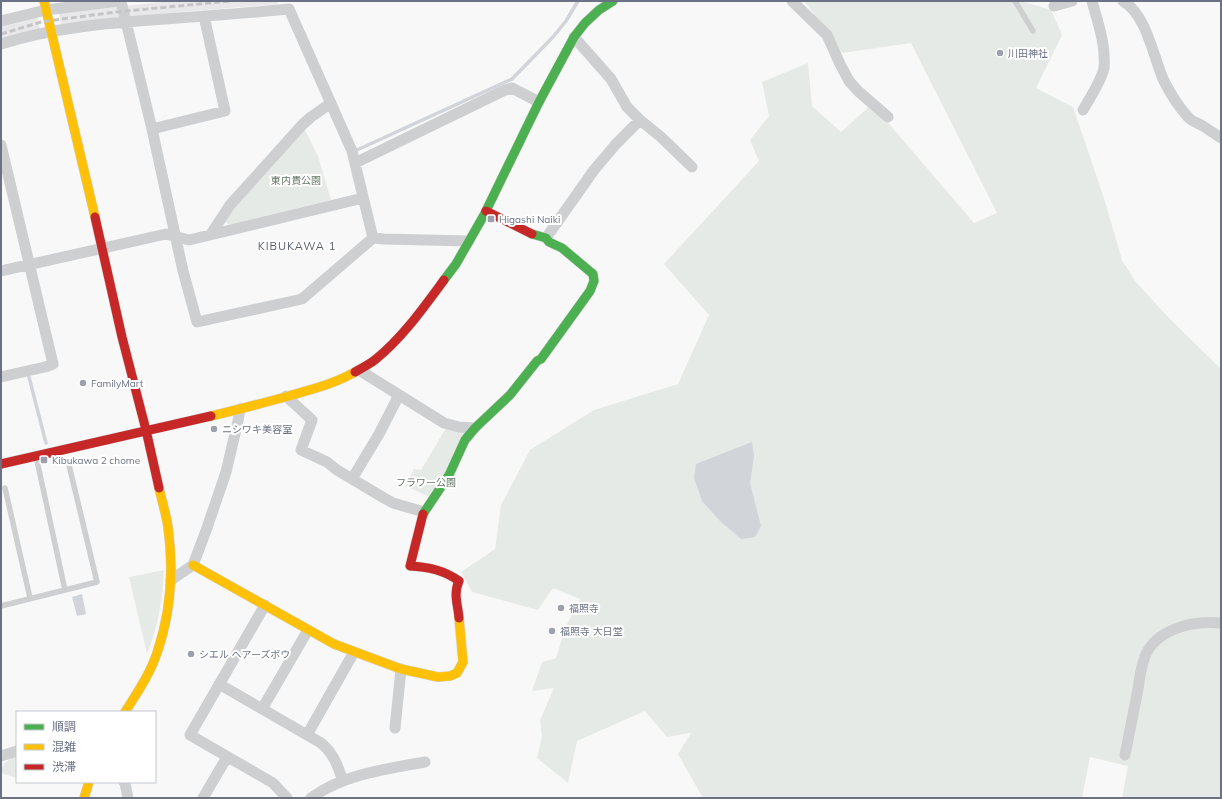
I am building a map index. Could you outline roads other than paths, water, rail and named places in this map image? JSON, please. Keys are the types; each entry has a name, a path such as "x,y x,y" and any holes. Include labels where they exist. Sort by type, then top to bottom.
{"street":[{"path":"1,21 45,6 120,1 152,129 183,271 197,322 302,299 373,238"},
{"path":"1,464 240,408 324,386 344,378 375,360 389,347 415,317 456,264 486,211 539,102 574,37 585,23 599,10 613,1"},
{"path":"792,1 827,36 849,81 858,91 888,117"},
{"path":"1054,6 1072,1"},
{"path":"1083,110 1095,90 1104,69 1103,45 1092,1"},
{"path":"1122,1 1127,3 1142,25 1164,82 1180,107 1189,119 1221,138"},
{"path":"45,6 103,249 122,337 146,430 168,526 171,580 168,608 161,642 146,678 126,711"},
{"path":"1,44 50,31 126,22 289,9 352,151 373,238"},
{"path":"152,129 225,111 204,16"},
{"path":"574,37 612,79 626,106 692,167"},
{"path":"355,163 502,91 512,88 539,102"},
{"path":"211,234 230,205 303,124 331,103"},
{"path":"546,238 594,170 616,144 640,120"},
{"path":"1,145 54,364 1,377"},
{"path":"1,271 166,234 189,240 363,198"},
{"path":"193,565 334,644 401,669 438,677 450,676 457,673 463,662 459,614 456,601 456,588 459,581 451,574 430,568 410,566 424,512 449,475 465,440 475,428 510,395 541,359 590,292 594,281 593,274 586,266 562,248 549,242 546,238 536,235 486,211"},
{"path":"373,238 384,240 469,241"},
{"path":"359,370 444,422 459,427 475,428"},
{"path":"352,479 379,434 399,395"},
{"path":"286,396 312,420 301,450 327,462 337,470 384,498 424,512"},
{"path":"171,580 193,565 226,472 240,408"},
{"path":"265,605 190,735 273,783 287,798"},
{"path":"1125,755 1141,669 1147,652 1156,640 1180,627 1209,622 1221,623"},
{"path":"262,709 308,630"},
{"path":"307,735 354,652"},
{"path":"395,728 401,669"},
{"path":"219,684 321,743 328,749 336,761 343,780"},
{"path":"1,756 16,750"},
{"path":"203,798 227,757"},
{"path":"311,798 343,780 376,771 425,762"},
{"path":"84,798 89,783"},
{"path":"125,783 128,798"}],"lane":[{"path":"1015,1 1033,31"},
{"path":"36,456 65,590"},
{"path":"1,606 97,582 69,465"},
{"path":"5,488 30,598"}],"waterway":[{"path":"357,150 512,79 553,37 566,21 578,1"},
{"path":"29,377 46,443"}],"railway":[{"path":"1,34 41,22 116,12 230,1"}],"place":[{"name":"川田神社","path":"1000,53"},
{"name":"Higashi Naiki","path":"491,219"},
{"name":"FamilyMart","path":"83,383"},
{"name":"ニシワキ美容室","path":"214,429"},
{"name":"Kibukawa 2 chome","path":"44,460"},
{"name":"福照寺","path":"561,608"},
{"name":"福照寺 大日堂","path":"552,631"},
{"name":"シエル ヘアーズボウ","path":"191,654"}],"district":[{"name":"KIBUKAWA 1","path":"297,246"}],"park label":[{"name":"東内貴公園","path":"296,180"},
{"name":"フラワー公園","path":"426,482"}]}
